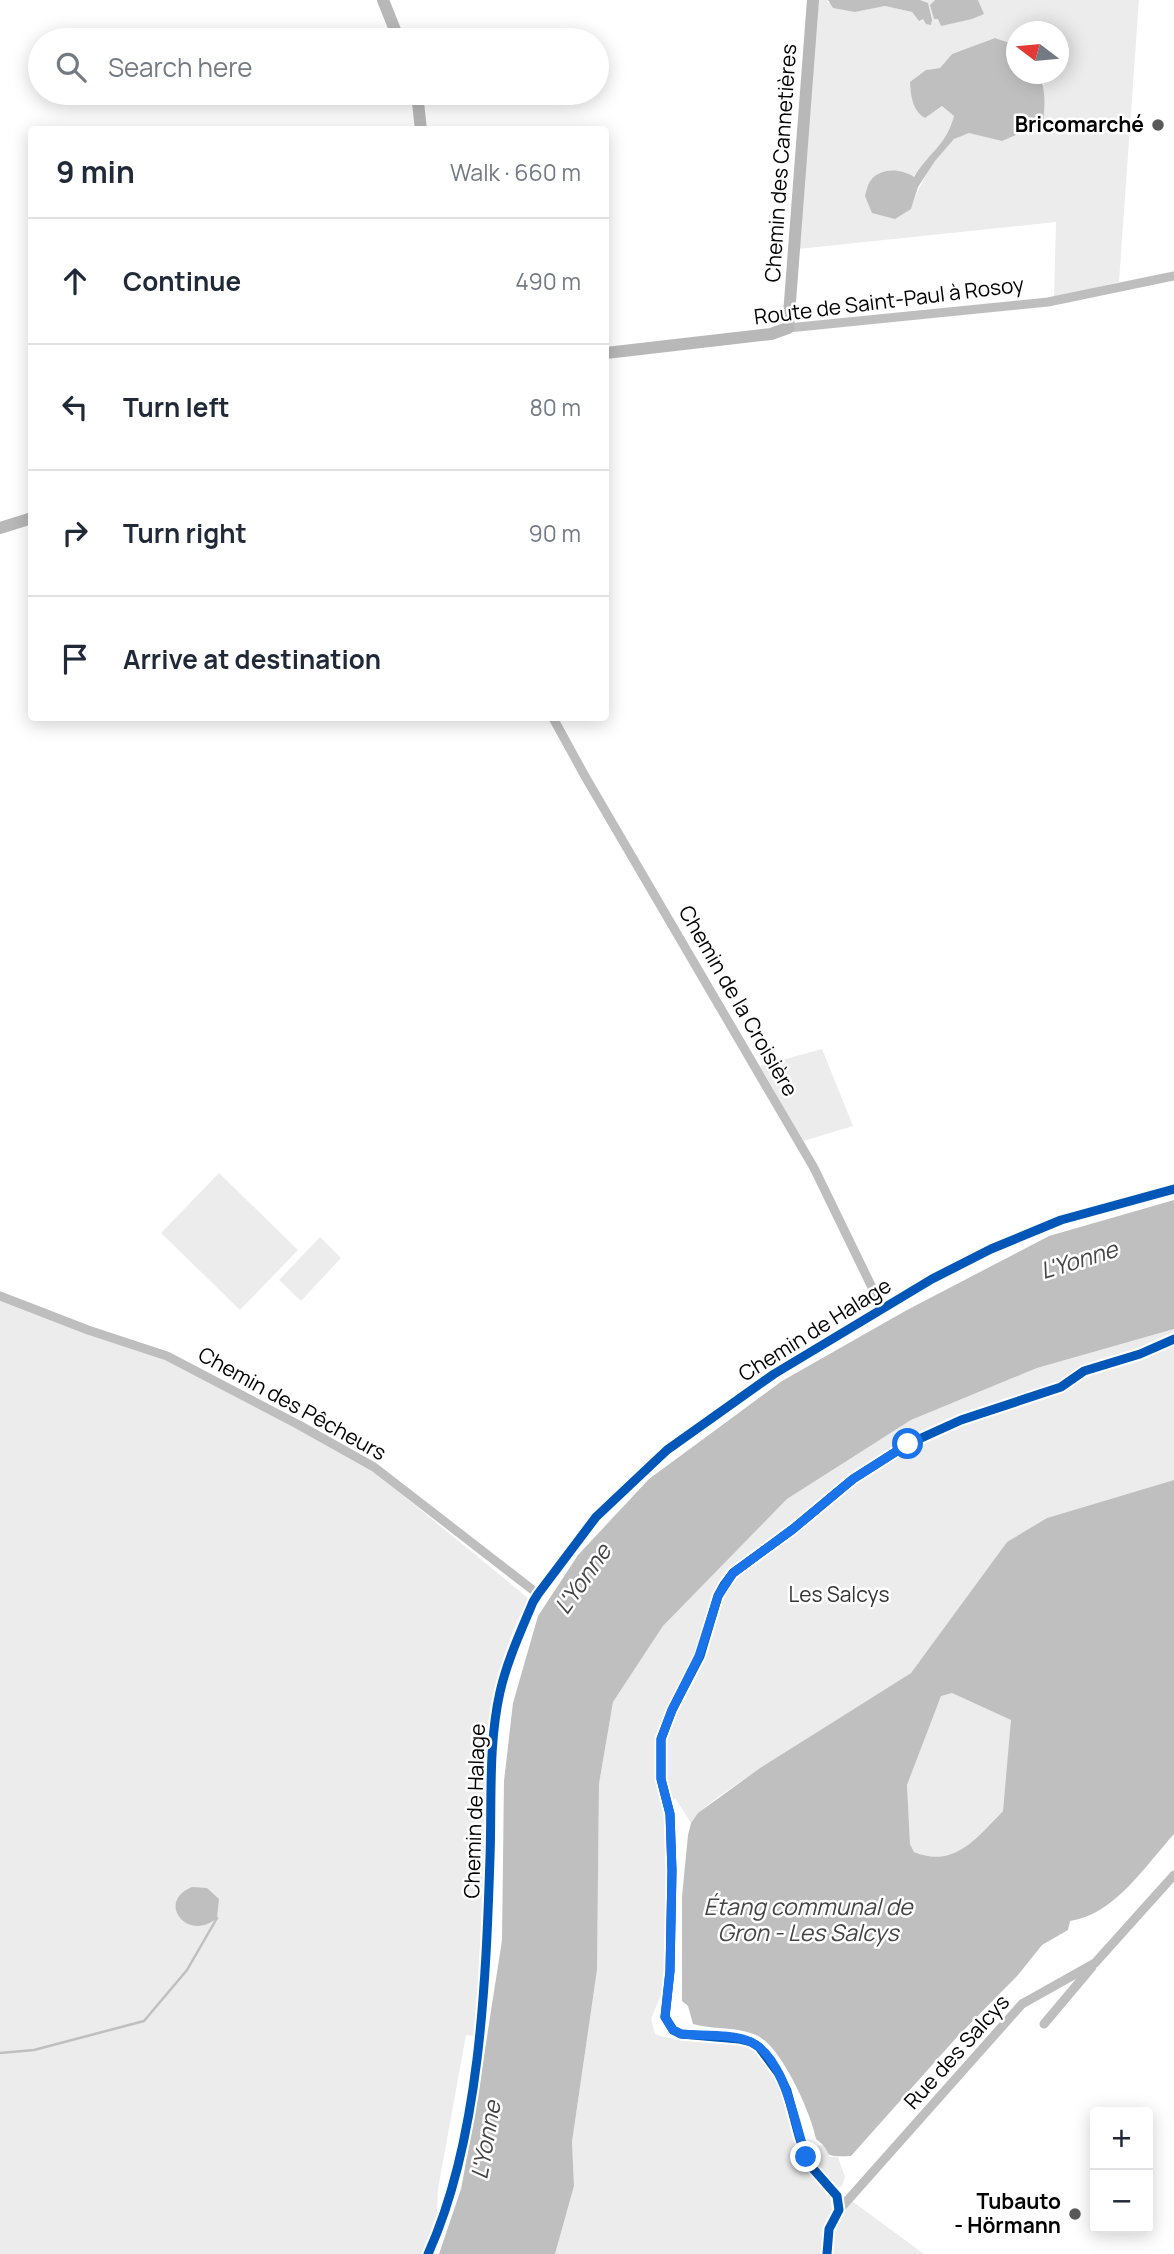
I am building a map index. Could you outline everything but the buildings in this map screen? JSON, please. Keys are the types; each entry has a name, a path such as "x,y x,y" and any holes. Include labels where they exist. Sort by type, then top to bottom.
{"street":[{"path":"383,0 394,28"},
{"name":"Chemin des Cannetières","path":"788,328 813,0"},
{"path":"418,105 421,126"},
{"name":"Route de Saint-Paul à Rosoy","path":"609,353 771,334 788,328 1048,302 1174,276"},
{"path":"0,528 28,519"},
{"name":"Chemin de la Croisière","path":"555,721 814,1168 882,1308"},
{"name":"Chemin des Pêcheurs","path":"0,1296 88,1330 167,1356 299,1425 374,1467 538,1594"},
{"name":"Rue des Salcys","path":"839,2210 1022,2004 1096,1963 1174,1875"},
{"path":"1044,2024 1096,1963"}],"green space":[{"path":"812,0 828,0 827,2 855,12 885,6 912,12 919,21 928,3 920,0 935,0 931,5 934,18 983,14 978,0 1139,0 1119,282 1054,299 1056,222 798,249","holes":["1006,21 1069,21 1069,84 1044,84 1002,141 970,133 960,135 933,163 911,209 872,179 892,171 913,177 948,136 954,116 942,106 925,118 926,70 940,68 952,54 995,38 1006,42"]},
{"path":"822,1049 853,1126 803,1141 760,1066"},
{"path":"219,1173 298,1250 240,1310 161,1233"},
{"path":"320,1237 341,1258 301,1301 279,1280"},
{"path":"0,1300 182,1366 371,1469 529,1599 511,1637 494,1701 475,2036 466,2035 438,2189 435,2254 0,2254"},
{"name":"Les Salcys","path":"1174,1329 1174,1480 1047,1518 1007,1542 911,1673 760,1768 718,1797 698,1813 691,1823 675,1798 665,1810 667,1958 661,1995 651,2019 655,2034 686,2041 736,2042 751,2046 764,2055 781,2084 799,2149 824,2145 830,2157 838,2157 845,2177 842,2186 835,2188 830,2195 832,2209 835,2211 852,2201 924,2254 555,2254 574,2186 572,2142 597,1970 599,1784 613,1702 663,1626 787,1499 911,1420 1037,1368"},
{"path":"952,1693 1012,1720 1003,1811 964,1848 942,1856 929,1856 914,1852 910,1844 907,1785 941,1695"}],"water":[{"path":"828,0 920,0 928,3 931,25 926,24 923,19 919,21 912,12 885,6 855,12 833,8"},
{"path":"935,0 978,0 984,14 941,26 938,19 934,19 930,5"},
{"path":"995,38 1006,42 1006,84 1042,84 1043,123 1002,141 969,133 954,139 918,187 911,209 895,219 872,213 865,196 871,180 886,171 904,172 914,177 942,142 951,126 954,116 942,106 925,118 917,111 910,82 926,70 940,68 952,54"},
{"name":"L'Yonne","path":"1174,1200 1174,1329 1037,1368 911,1420 787,1499 663,1626 613,1702 599,1784 597,1970 572,2142 574,2186 555,2254 439,2254 461,2189 502,1940 504,1781 513,1703 538,1616 578,1555 649,1479 782,1381 907,1310 1049,1236"},
{"name":"Étang communal de Gron - Les Salcys","path":"1174,1480 1174,1834 1115,1899 1086,1917 1070,1921 1068,1930 1042,1945 1018,1975 957,2037 851,2156 830,2155 816,2139 808,2114 786,2067 767,2043 750,2033 693,2024 688,2006 682,2001 682,1897 691,1823 698,1813 760,1768 911,1673 1007,1542 1047,1518","holes":["952,1693 1011,1720 1003,1811 964,1848 942,1856 914,1852 910,1844 907,1785 941,1696"]},
{"path":"192,1887 207,1888 219,1899 217,1918 196,1926 180,1918 176,1902 181,1894"}],"waterway":[{"path":"0,2053 34,2050 144,2021 187,1970 217,1918"}],"cycle path":[{"name":"Chemin de Halage","path":"428,2254 459,2161 477,2059 486,1955 492,1753 496,1712 510,1658 538,1594 596,1517 667,1450 774,1374 932,1279 991,1249 1061,1220 1174,1189"},
{"path":"827,2254 829,2229 839,2210 837,2196 808,2163 787,2091 779,2074 759,2047 751,2042 681,2034 673,2030 665,2017 670,1971 672,1871 670,1814 661,1779 661,1739 672,1710 700,1656 718,1596 724,1585 733,1573 793,1529 853,1479 908,1444 961,1420 1061,1387 1084,1371 1140,1354 1174,1339"}],"place":[{"name":"Bricomarché","path":"1158,125"},
{"name":"Tubauto - Hörmann","path":"1075,2214"}],"route":[{"path":"806,2157 787,2091 779,2074 760,2048 739,2039 681,2034 673,2030 665,2017 670,1971 672,1871 670,1814 661,1779 661,1739 699,1656 712,1622 718,1596 733,1573 793,1529 853,1479 908,1444"}]}
